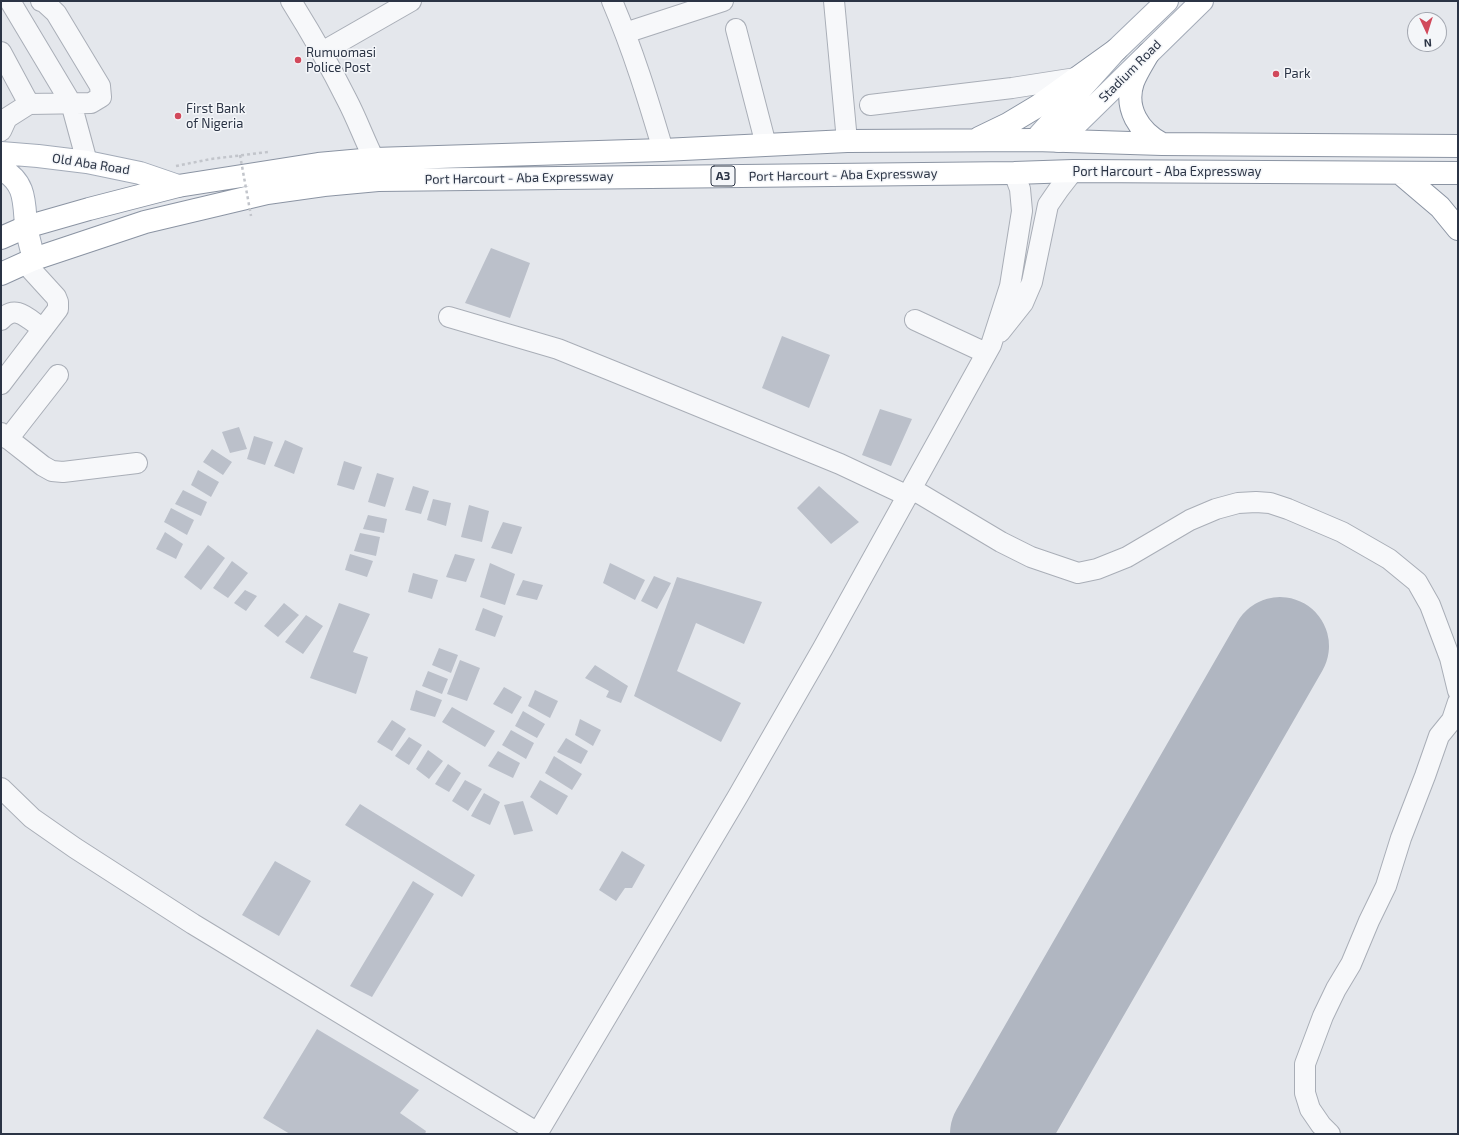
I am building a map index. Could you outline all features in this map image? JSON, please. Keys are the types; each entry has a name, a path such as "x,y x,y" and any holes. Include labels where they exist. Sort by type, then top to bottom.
{"main road":[{"name":"Stadium Road","path":"1035,140 1116,50 1167,1"},
{"name":"Stadium Road","path":"1059,141 1202,1"},
{"path":"973,140 1008,124 1038,106 1116,50"},
{"path":"1148,54 1134,82 1130,94 1131,106 1135,119 1143,130 1153,140 1162,144"},
{"name":"Port Harcourt - Aba Expressway","path":"1,238 26,227 88,209 177,176 374,159 663,150 847,141 1035,140 1162,144 1458,146"},
{"name":"Old Aba Road","path":"1,153 87,162 140,172 177,176"},
{"path":"1,169 13,178 24,197 30,261"},
{"name":"Port Harcourt - Aba Expressway","path":"1,274 30,261 145,222 267,193 332,184 378,180 1014,173 1073,171 1458,173"},
{"path":"1400,173 1440,207 1458,229"}],"street":[{"path":"10,1 71,103 87,162"},
{"path":"1,131 7,118 15,107 91,103 101,97 100,86 56,13 41,1"},
{"path":"291,1 322,52 348,102 364,140 374,159"},
{"path":"322,52 411,1"},
{"path":"612,1 644,88 663,150"},
{"path":"625,33 723,1"},
{"path":"834,1 847,141"},
{"path":"736,29 766,145"},
{"path":"1,52 15,107"},
{"path":"870,105 1012,88 1076,78"},
{"path":"1,788 32,818 186,920 537,1134 824,648 988,349 1023,303 1032,282 1048,205 1059,188 1073,171"},
{"path":"988,349 1010,286 1022,211 1020,189 1014,173"},
{"path":"1,384 58,309 56,297 30,261"},
{"path":"1,320 6,313 12,311 18,312 43,329"},
{"path":"449,317 558,349 910,492 1031,557 1078,573 1097,569 1127,557 1190,520 1216,509 1238,503 1256,502 1288,509 1342,532 1383,555 1390,559 1417,582 1430,605 1450,658 1458,691"},
{"path":"915,320 988,349"},
{"path":"58,375 5,436 43,466 52,471 63,472 136,463"},
{"path":"1330,1134 1321,1125 1310,1109 1305,1093 1305,1064 1323,1016 1336,989 1352,964 1369,921 1386,886 1401,838 1426,776 1439,736 1452,720 1458,702"}],"path":[{"path":"177,176 240,155 251,216"}],"building":[{"path":"491,248 530,263 510,318 465,303"},
{"path":"782,336 830,355 809,408 762,388"},
{"path":"880,409 912,419 891,466 862,455"},
{"path":"239,427 247,449 230,453 222,432"},
{"path":"254,436 273,442 265,465 247,459"},
{"path":"285,440 303,448 294,474 274,466"},
{"path":"212,449 232,462 223,475 203,462"},
{"path":"344,461 362,467 354,490 337,485"},
{"path":"198,470 219,482 211,497 191,485"},
{"path":"377,473 394,478 385,507 368,502"},
{"path":"413,486 429,491 421,514 405,510"},
{"path":"819,486 859,522 831,544 797,508"},
{"path":"183,490 207,502 201,516 175,504"},
{"path":"433,499 451,503 446,526 427,520"},
{"path":"469,505 489,511 482,542 461,537"},
{"path":"171,508 194,520 187,535 164,522"},
{"path":"368,515 387,519 384,533 363,529"},
{"path":"503,522 522,527 512,554 491,548"},
{"path":"165,532 183,544 176,559 156,549"},
{"path":"360,533 380,537 376,556 354,551"},
{"path":"208,545 225,558 201,590 184,577"},
{"path":"350,554 373,561 367,577 345,570"},
{"path":"455,554 475,559 466,582 446,577"},
{"path":"232,561 248,573 228,598 213,588"},
{"path":"490,563 515,574 505,605 480,597"},
{"path":"610,563 645,580 635,600 603,583"},
{"path":"413,573 438,580 432,599 408,592"},
{"path":"654,576 671,583 657,609 641,601"},
{"path":"677,577 762,602 744,644 696,623 677,671 741,703 721,742 634,696"},
{"path":"523,580 543,585 537,600 516,595"},
{"path":"245,590 257,596 246,611 234,603"},
{"path":"284,603 299,615 278,637 264,626"},
{"path":"339,603 370,614 353,652 368,657 356,694 310,678"},
{"path":"483,608 503,616 495,637 475,630"},
{"path":"306,615 323,626 303,654 285,642"},
{"path":"439,648 458,655 451,673 432,665"},
{"path":"460,660 480,668 467,701 447,694"},
{"path":"595,665 628,686 621,703 606,697 609,691 585,678"},
{"path":"428,671 448,679 442,694 422,686"},
{"path":"504,687 522,697 512,714 493,704"},
{"path":"416,690 442,700 435,717 410,710"},
{"path":"535,690 558,701 550,718 528,706"},
{"path":"452,707 495,731 485,747 442,722"},
{"path":"523,711 545,724 537,738 515,726"},
{"path":"580,719 601,730 593,746 575,735"},
{"path":"392,720 406,729 392,751 377,742"},
{"path":"511,730 534,743 526,759 502,745"},
{"path":"409,737 422,745 409,765 395,756"},
{"path":"566,738 588,751 581,764 557,752"},
{"path":"428,750 443,761 429,779 416,769"},
{"path":"498,751 520,763 513,778 488,766"},
{"path":"554,756 582,774 572,790 545,773"},
{"path":"448,764 461,773 449,792 435,784"},
{"path":"465,780 482,789 468,811 452,801"},
{"path":"540,780 568,796 557,815 530,797"},
{"path":"484,793 500,802 490,825 471,816"},
{"path":"523,801 533,831 514,835 504,805"},
{"path":"360,804 475,875 462,897 345,825"},
{"path":"622,851 645,865 632,888 625,888 616,901 599,890"},
{"path":"275,861 311,881 279,936 242,915"},
{"path":"413,881 434,894 372,997 350,986"},
{"path":"317,1029 419,1090 400,1113 426,1131 425,1134 290,1134 263,1118"}],"runway":[{"path":"999,1134 1280,646"}],"place":[{"name":"Rumuomasi Police Post","path":"298,60"},
{"name":"Park","path":"1276,74"},
{"name":"First Bank of Nigeria","path":"178,116"}]}
